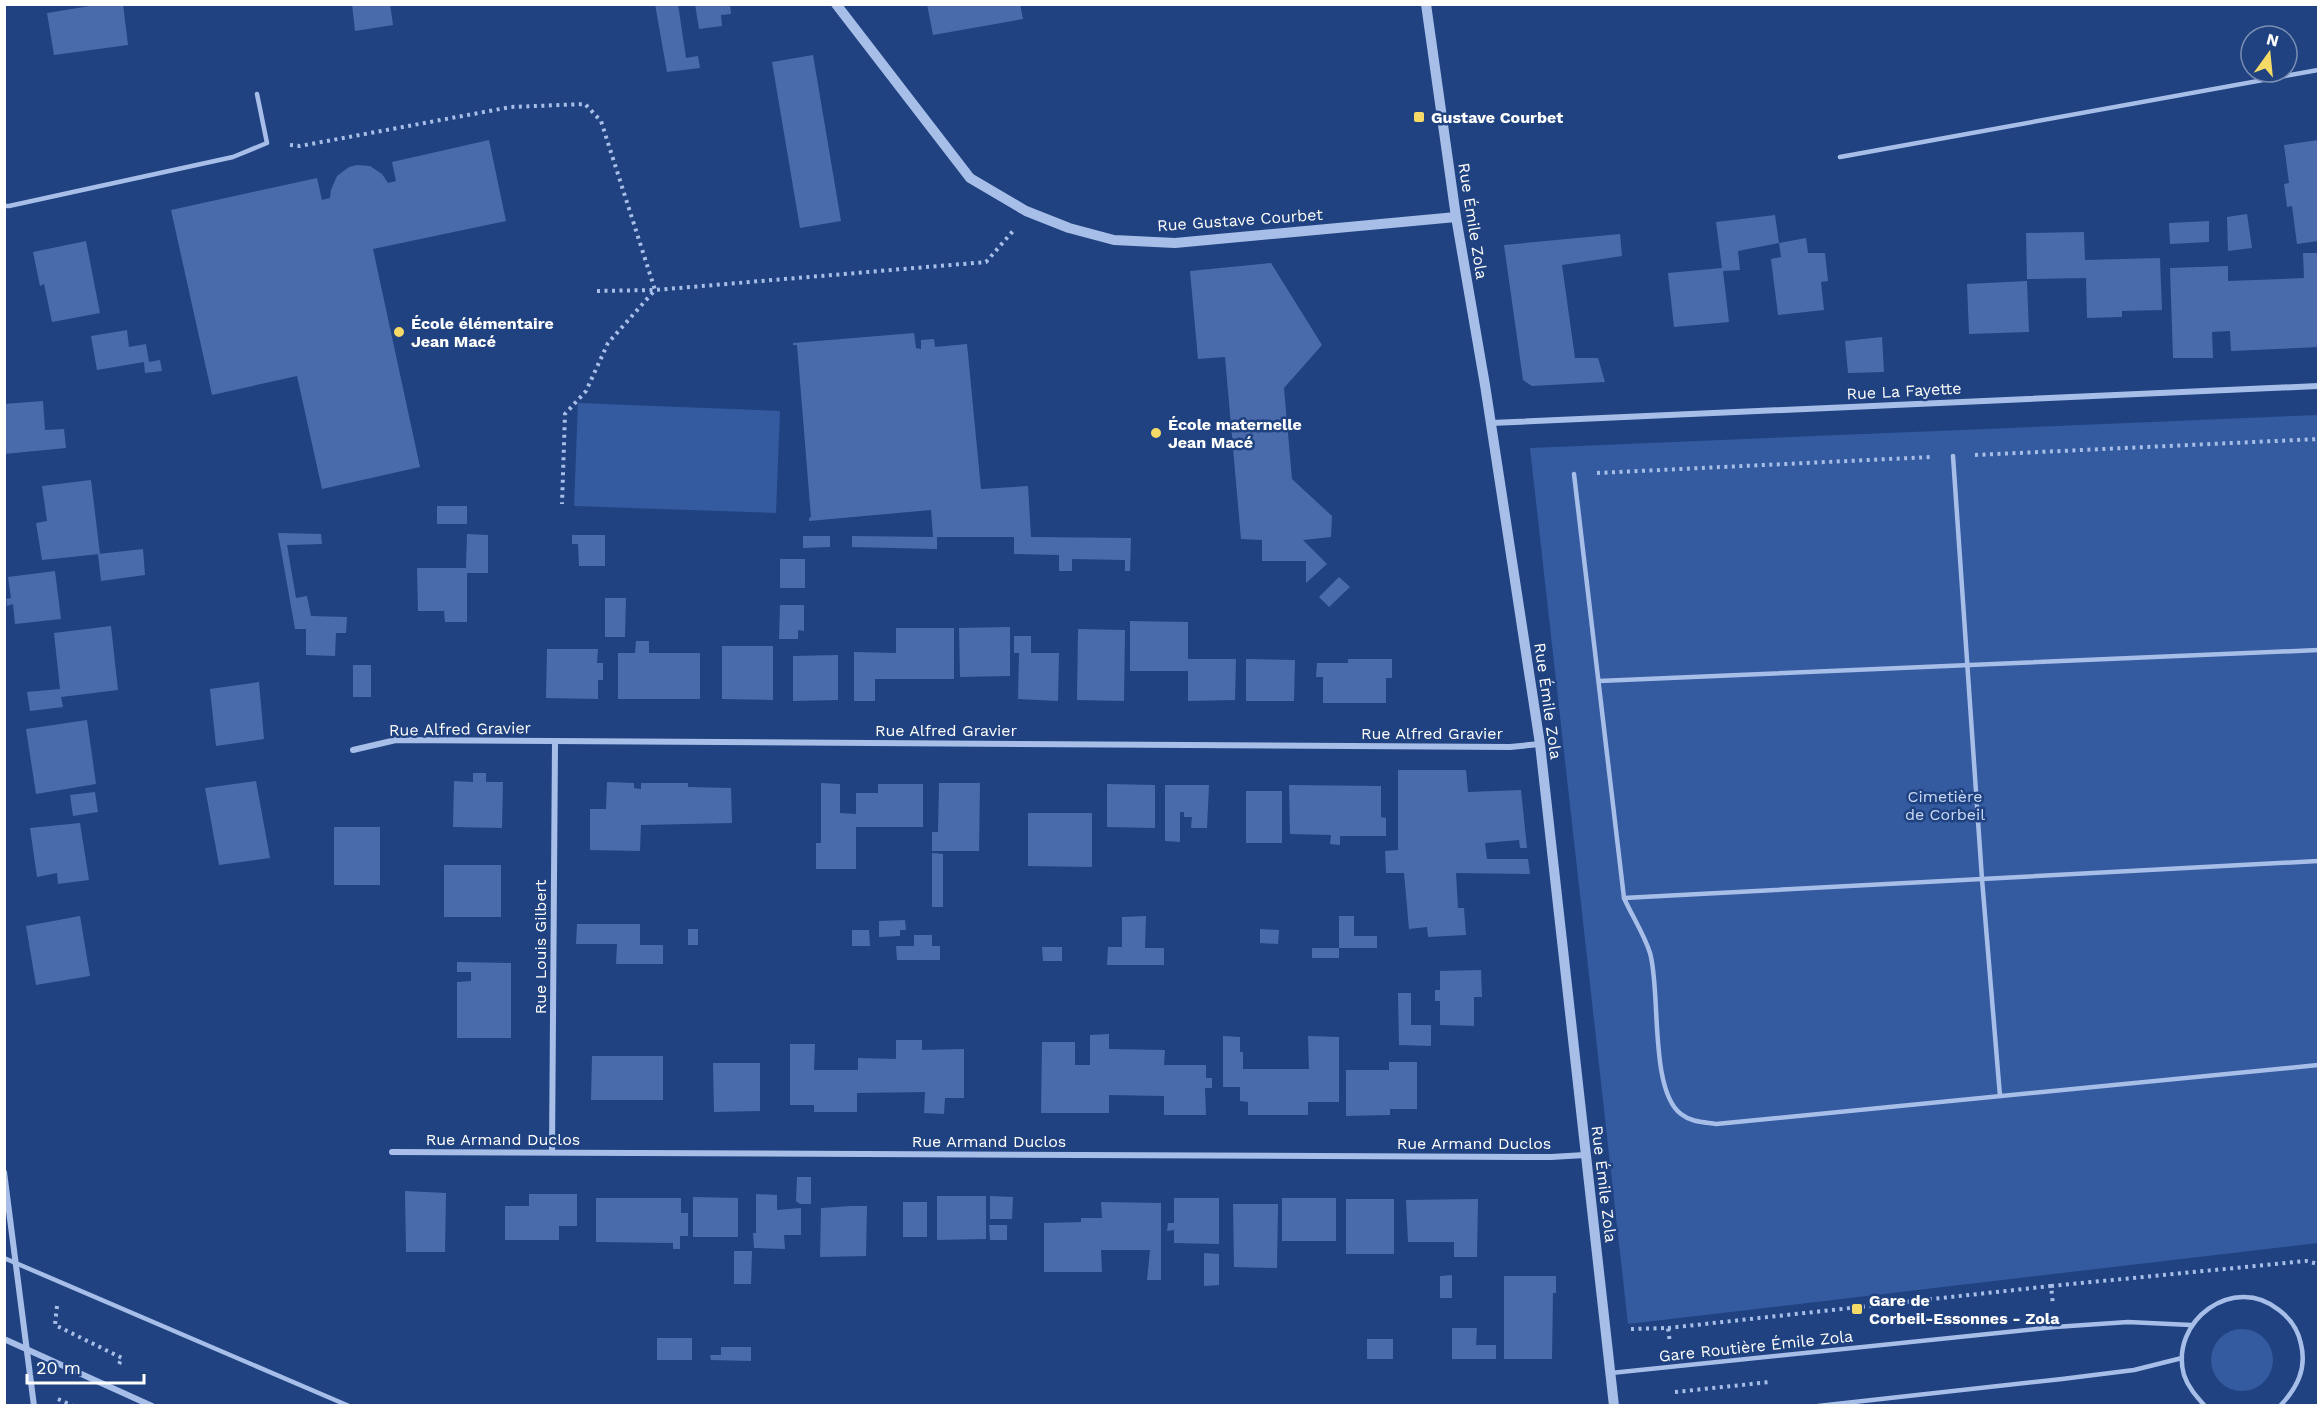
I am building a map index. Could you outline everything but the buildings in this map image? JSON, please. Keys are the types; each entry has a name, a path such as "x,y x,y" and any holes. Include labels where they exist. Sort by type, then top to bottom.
{"street":[{"name":"Rue Gustave Courbet","path":"836,4 970,178 1026,211 1069,228 1114,240 1175,243 1456,217"},
{"name":"Rue Émile Zola","path":"1426,4 1456,217 1491,423 1540,744 1614,1406"},
{"name":"Rue La Fayette","path":"1491,423 2319,386"},
{"name":"Rue Alfred Gravier","path":"353,750 396,740 1498,747 1540,744"},
{"name":"Rue Louis Gilbert","path":"552,1152 555,742"},
{"name":"Rue Armand Duclos","path":"392,1152 1551,1157 1585,1155"},
{"path":"4,1172 34,1406"},
{"path":"4,1339 152,1406"}],"lane":[{"path":"1840,157 2319,70"},
{"path":"4,206 233,157 267,143 257,94"},
{"path":"1953,456 1982,879 2000,1096"},
{"path":"1574,474 1624,898 1650,953 1661,1071 1668,1095 1678,1113 1693,1121 1716,1124 2319,1065"},
{"path":"1599,681 2319,650"},
{"path":"1624,898 2319,861"},
{"path":"4,1258 349,1406"},
{"path":"2205,1406 2192,1392 2184,1376 2182,1358 2184,1341 2191,1325 2204,1311 2220,1301 2238,1297 2257,1299 2275,1306 2289,1318 2299,1335 2304,1355 2301,1376 2292,1394 2280,1406"},
{"name":"Gare Routière Émile Zola","path":"1611,1373 2055,1327 2128,1322 2191,1325"},
{"path":"1818,1406 2113,1373 2182,1358"}],"path":[{"path":"267,143 300,146 510,107 585,104 601,122 655,290"},
{"path":"597,291 655,290 986,262 1010,236 1026,211"},
{"path":"562,504 565,414 586,391 608,343 655,290"},
{"path":"1606,1330 1668,1328 2306,1261 2319,1264"},
{"path":"60,1282 55,1325 122,1358 109,1387"},
{"path":"2051,1286 2053,1307"},
{"path":"1668,1328 1670,1347"}],"green space":[{"path":"578,403 780,411 776,513 574,506"},
{"name":"Cimetière de Corbeil","path":"2318,415 2318,1243 1628,1324 1530,448"},
{"path":"2236,1329 2248,1329 2264,1338 2271,1348 2273,1360 2271,1372 2264,1382 2248,1391 2236,1391 2225,1386 2216,1377 2211,1366 2211,1354 2216,1343 2225,1334"}],"place":[{"name":"Gustave Courbet","path":"1419,117"},
{"name":"École élémentaire Jean Macé","path":"399,332"},
{"name":"École maternelle Jean Macé","path":"1156,433"},
{"name":"Gare de Corbeil-Essonnes - Zola","path":"1857,1309"}]}
